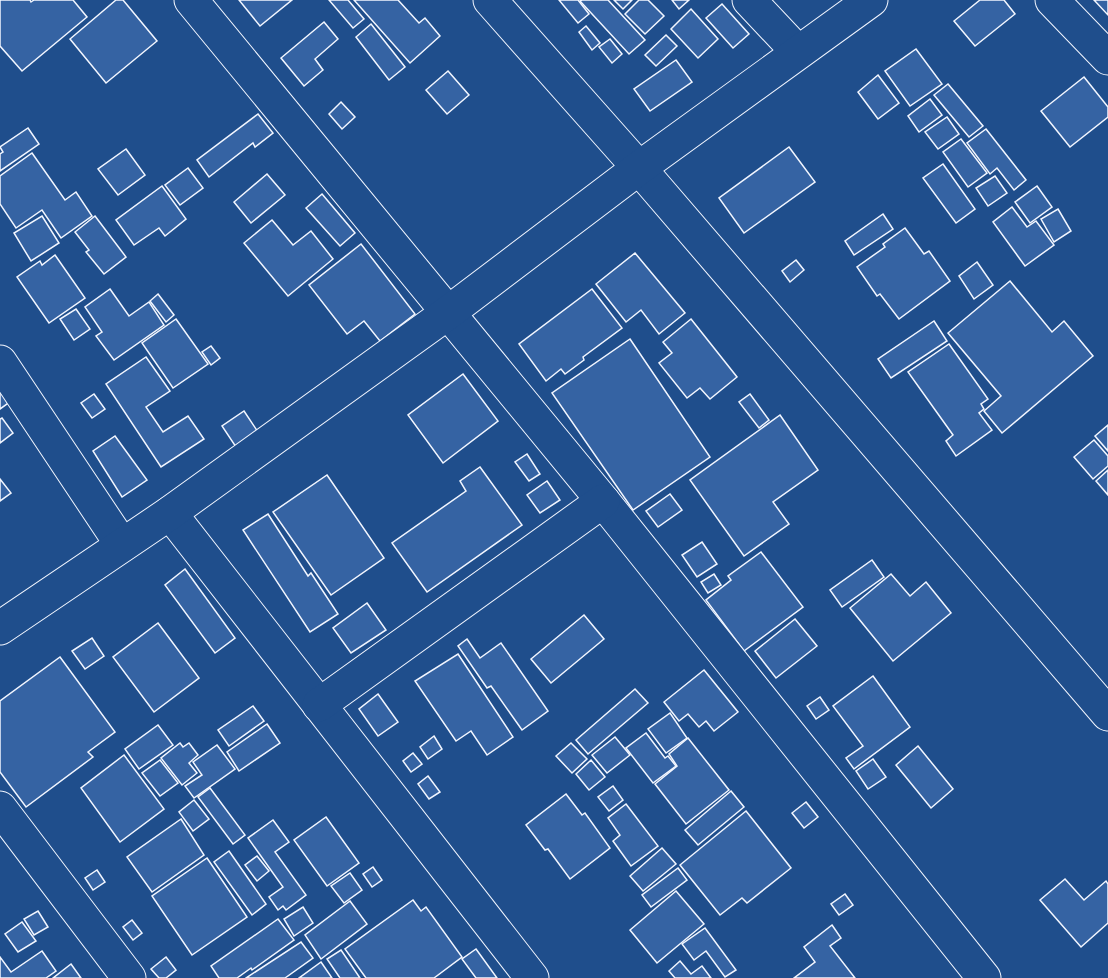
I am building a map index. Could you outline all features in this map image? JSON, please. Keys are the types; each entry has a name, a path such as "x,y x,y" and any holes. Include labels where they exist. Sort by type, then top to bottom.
{"street":[{"path":"191,0 603,501 984,978"},
{"path":"490,0 639,168 1108,714"},
{"path":"749,0 798,52"},
{"path":"0,628 170,513 449,312 639,168 870,0"},
{"path":"1052,0 1108,58"},
{"path":"0,362 122,545"},
{"path":"319,705 603,501"},
{"path":"170,513 532,978"},
{"path":"0,808 129,978"}],"building":[{"path":"0,0 30,0 31,2 34,0 73,0 87,17 22,71 0,46"},
{"path":"116,0 123,0 157,41 106,83 70,39"},
{"path":"239,0 292,0 260,26"},
{"path":"329,0 348,0 364,19 353,28"},
{"path":"354,0 398,0 419,23 425,18 440,36 410,63"},
{"path":"559,0 578,0 589,14 578,23"},
{"path":"608,0 645,40 629,54 580,1"},
{"path":"614,0 632,0 623,9"},
{"path":"639,0 648,0 664,16 645,34 625,14"},
{"path":"672,0 689,0 679,9"},
{"path":"980,0 1004,0 1015,14 975,46 954,21"},
{"path":"1094,0 1108,0 1108,15"},
{"path":"722,4 749,34 733,48 706,18"},
{"path":"691,9 718,39 698,58 671,29"},
{"path":"324,22 338,39 315,59 323,70 304,86 281,58"},
{"path":"371,24 405,67 389,80 356,37"},
{"path":"586,26 600,43 592,50 579,32"},
{"path":"666,35 677,46 656,66 645,55"},
{"path":"610,39 622,54 612,63 599,47"},
{"path":"916,49 942,84 910,106 885,71"},
{"path":"676,60 692,82 650,111 634,89"},
{"path":"448,71 469,95 447,114 426,90"},
{"path":"878,75 899,103 878,119 858,92"},
{"path":"1084,77 1108,107 1108,117 1070,147 1041,111"},
{"path":"948,84 983,126 969,137 934,95"},
{"path":"930,99 942,115 919,132 908,116"},
{"path":"341,102 355,117 342,129 329,114"},
{"path":"258,114 273,133 255,147 253,143 209,177 197,160"},
{"path":"947,117 959,134 938,149 925,132"},
{"path":"28,128 39,144 0,171 0,154 3,152 0,147"},
{"path":"986,129 1026,180 1014,190 997,168 990,174 967,143"},
{"path":"961,139 987,173 968,187 943,152"},
{"path":"789,147 815,182 744,233 719,198"},
{"path":"126,149 145,175 118,195 98,169"},
{"path":"32,153 65,200 76,192 92,216 61,238 42,210 16,228 0,204 0,176"},
{"path":"943,164 975,209 956,223 923,178"},
{"path":"188,168 203,188 180,205 165,185"},
{"path":"267,174 285,195 251,223 234,202"},
{"path":"995,176 1007,193 988,206 976,188"},
{"path":"162,186 186,219 165,236 159,228 134,245 116,220"},
{"path":"1037,186 1052,207 1030,223 1015,202"},
{"path":"322,194 355,233 340,246 306,208"},
{"path":"1012,207 1027,227 1036,221 1054,245 1025,266 993,222"},
{"path":"1058,209 1071,231 1054,242 1041,219"},
{"path":"883,214 893,229 854,255 845,241"},
{"path":"42,216 59,243 31,261 14,233"},
{"path":"95,216 126,257 104,274 86,252 89,250 75,232"},
{"path":"272,220 293,245 311,231 333,259 288,296 244,243"},
{"path":"905,228 924,254 929,251 950,281 899,319 880,294 877,296 857,267 885,247 883,244"},
{"path":"361,244 415,314 380,341 364,321 347,334 309,285"},
{"path":"635,253 685,313 659,334 641,310 626,322 596,284"},
{"path":"55,255 85,298 49,323 17,277 40,261 42,265"},
{"path":"796,260 804,270 790,282 782,271"},
{"path":"977,262 993,285 974,299 959,276"},
{"path":"1010,281 1052,332 1064,321 1093,356 1002,433 984,411 1001,396 948,333"},
{"path":"110,289 129,316 149,302 164,325 114,360 96,336 102,332 85,307"},
{"path":"592,289 622,328 583,357 584,360 565,374 561,369 546,381 519,344"},
{"path":"158,294 174,315 166,322 150,301"},
{"path":"76,309 90,329 74,340 60,319"},
{"path":"176,319 208,364 173,388 142,343"},
{"path":"691,319 737,377 710,399 700,388 687,398 659,363 672,353 663,342"},
{"path":"934,321 947,341 891,378 878,359"},
{"path":"630,339 710,457 633,510 552,393"},
{"path":"949,344 988,399 981,404 984,409 979,413 992,430 956,456 946,441 953,435 908,372"},
{"path":"211,346 220,358 211,365 202,352"},
{"path":"146,357 170,391 146,407 163,432 188,416 204,439 161,467 106,384"},
{"path":"463,374 498,421 443,463 408,415"},
{"path":"0,386 11,401 0,409"},
{"path":"94,394 105,409 92,418 81,403"},
{"path":"750,394 769,420 759,428 739,402"},
{"path":"244,411 258,432 236,447 222,426"},
{"path":"780,415 818,470 773,502 789,524 744,556 690,480"},
{"path":"2,418 13,433 0,443 0,419"},
{"path":"1108,425 1108,451 1095,436"},
{"path":"115,436 147,480 122,497 93,451"},
{"path":"1094,440 1108,456 1108,466 1093,479 1074,457"},
{"path":"527,454 540,474 529,481 515,462"},
{"path":"480,467 522,525 427,592 392,543 466,491 460,481"},
{"path":"1108,470 1108,495 1096,481"},
{"path":"327,475 384,558 331,595 273,512"},
{"path":"0,479 11,493 0,501"},
{"path":"547,481 560,500 540,513 527,495"},
{"path":"670,494 682,510 658,527 646,511"},
{"path":"268,514 308,576 311,573 338,614 310,632 243,530"},
{"path":"702,542 717,564 697,577 682,555"},
{"path":"761,552 803,607 744,651 706,600 731,580 728,576"},
{"path":"872,560 884,577 842,607 830,590"},
{"path":"185,569 235,638 215,653 165,585"},
{"path":"714,574 721,585 708,593 701,582"},
{"path":"891,574 910,596 926,582 951,613 893,661 850,608"},
{"path":"367,603 386,630 351,653 333,628"},
{"path":"584,615 604,639 551,683 531,659"},
{"path":"795,619 817,646 776,678 755,651"},
{"path":"158,623 199,678 154,712 113,657"},
{"path":"92,638 104,656 85,669 72,651"},
{"path":"467,639 480,658 501,643 548,711 522,730 491,686 487,688 458,646"},
{"path":"458,654 513,737 487,755 471,731 456,741 415,681"},
{"path":"60,657 115,732 88,752 93,757 26,807 0,772 0,701"},
{"path":"704,670 738,712 714,731 706,721 699,727 688,714 679,721 664,702"},
{"path":"873,676 910,727 854,769 846,758 863,746 833,706"},
{"path":"635,689 648,703 588,754 576,740"},
{"path":"378,694 398,722 378,736 359,709"},
{"path":"820,697 829,710 816,719 807,706"},
{"path":"253,706 264,721 229,746 218,730"},
{"path":"670,713 687,738 666,753 648,729"},
{"path":"267,724 280,743 239,771 227,752"},
{"path":"158,725 173,745 139,769 125,749"},
{"path":"646,733 665,758 668,756 676,766 653,783 626,748"},
{"path":"434,736 442,749 428,759 420,747"},
{"path":"615,737 630,755 607,773 592,755"},
{"path":"688,738 729,790 686,824 655,784 677,766 669,754"},
{"path":"180,743 183,747 189,743 198,755 189,763 197,773 182,785 161,758"},
{"path":"571,743 587,759 572,773 556,756"},
{"path":"217,745 235,769 194,798 185,786 202,775 193,762"},
{"path":"918,746 953,789 931,808 896,765"},
{"path":"413,753 422,764 411,772 403,761"},
{"path":"124,755 164,809 120,842 81,788"},
{"path":"873,759 886,777 868,789 856,771"},
{"path":"160,760 178,783 160,796 142,773"},
{"path":"591,760 605,777 589,790 576,774"},
{"path":"428,776 440,792 429,799 418,784"},
{"path":"613,786 623,800 609,811 598,797"},
{"path":"210,788 245,835 233,844 198,797"},
{"path":"731,791 744,807 698,845 685,830"},
{"path":"566,794 582,815 585,813 610,848 570,879 548,849 545,850 526,825"},
{"path":"194,800 209,819 193,831 179,812"},
{"path":"806,802 818,817 804,828 792,813"},
{"path":"626,804 658,846 631,866 613,841 620,835 608,818"},
{"path":"746,811 791,868 747,903 742,898 720,915 680,865"},
{"path":"326,817 359,863 327,886 294,840"},
{"path":"181,819 204,855 152,892 127,857"},
{"path":"273,820 289,842 275,852 306,895 286,910 283,906 278,910 269,897 283,887 248,838"},
{"path":"662,848 676,864 643,891 630,876"},
{"path":"229,851 266,904 252,915 214,862"},
{"path":"257,856 269,871 257,881 245,865"},
{"path":"207,858 247,917 192,955 152,896"},
{"path":"373,867 382,880 372,887 363,874"},
{"path":"678,868 687,880 651,907 642,895"},
{"path":"97,870 105,882 93,890 85,878"},
{"path":"350,873 362,890 344,903 331,886"},
{"path":"1065,879 1084,900 1106,881 1108,884 1108,923 1081,947 1040,900"},
{"path":"676,891 704,924 657,963 630,930"},
{"path":"845,894 853,905 839,915 831,904"},
{"path":"413,900 421,911 426,907 462,957 434,978 366,978 345,949"},
{"path":"350,901 367,924 321,959 305,935"},
{"path":"303,907 313,923 294,936 284,919"},
{"path":"38,911 48,927 34,935 24,919"},
{"path":"278,919 294,940 237,978 219,978 211,966"},
{"path":"132,920 142,933 133,940 123,927"},
{"path":"22,922 36,941 18,952 5,934"},
{"path":"832,925 841,938 830,946 855,978 794,978 815,962 804,947"},
{"path":"705,928 736,970 725,977 706,951 694,960 682,944"},
{"path":"301,942 313,958 285,978 246,978"},
{"path":"476,949 497,978 476,978 462,959"},
{"path":"341,950 360,978 340,978 327,959"},
{"path":"42,951 56,971 46,978 0,978 0,957 11,972"},
{"path":"166,957 176,970 166,978 159,978 151,969"},
{"path":"680,961 691,974 702,966 711,978 675,978 669,971"},
{"path":"321,962 332,978 299,978"},
{"path":"71,964 81,978 53,978"}]}
